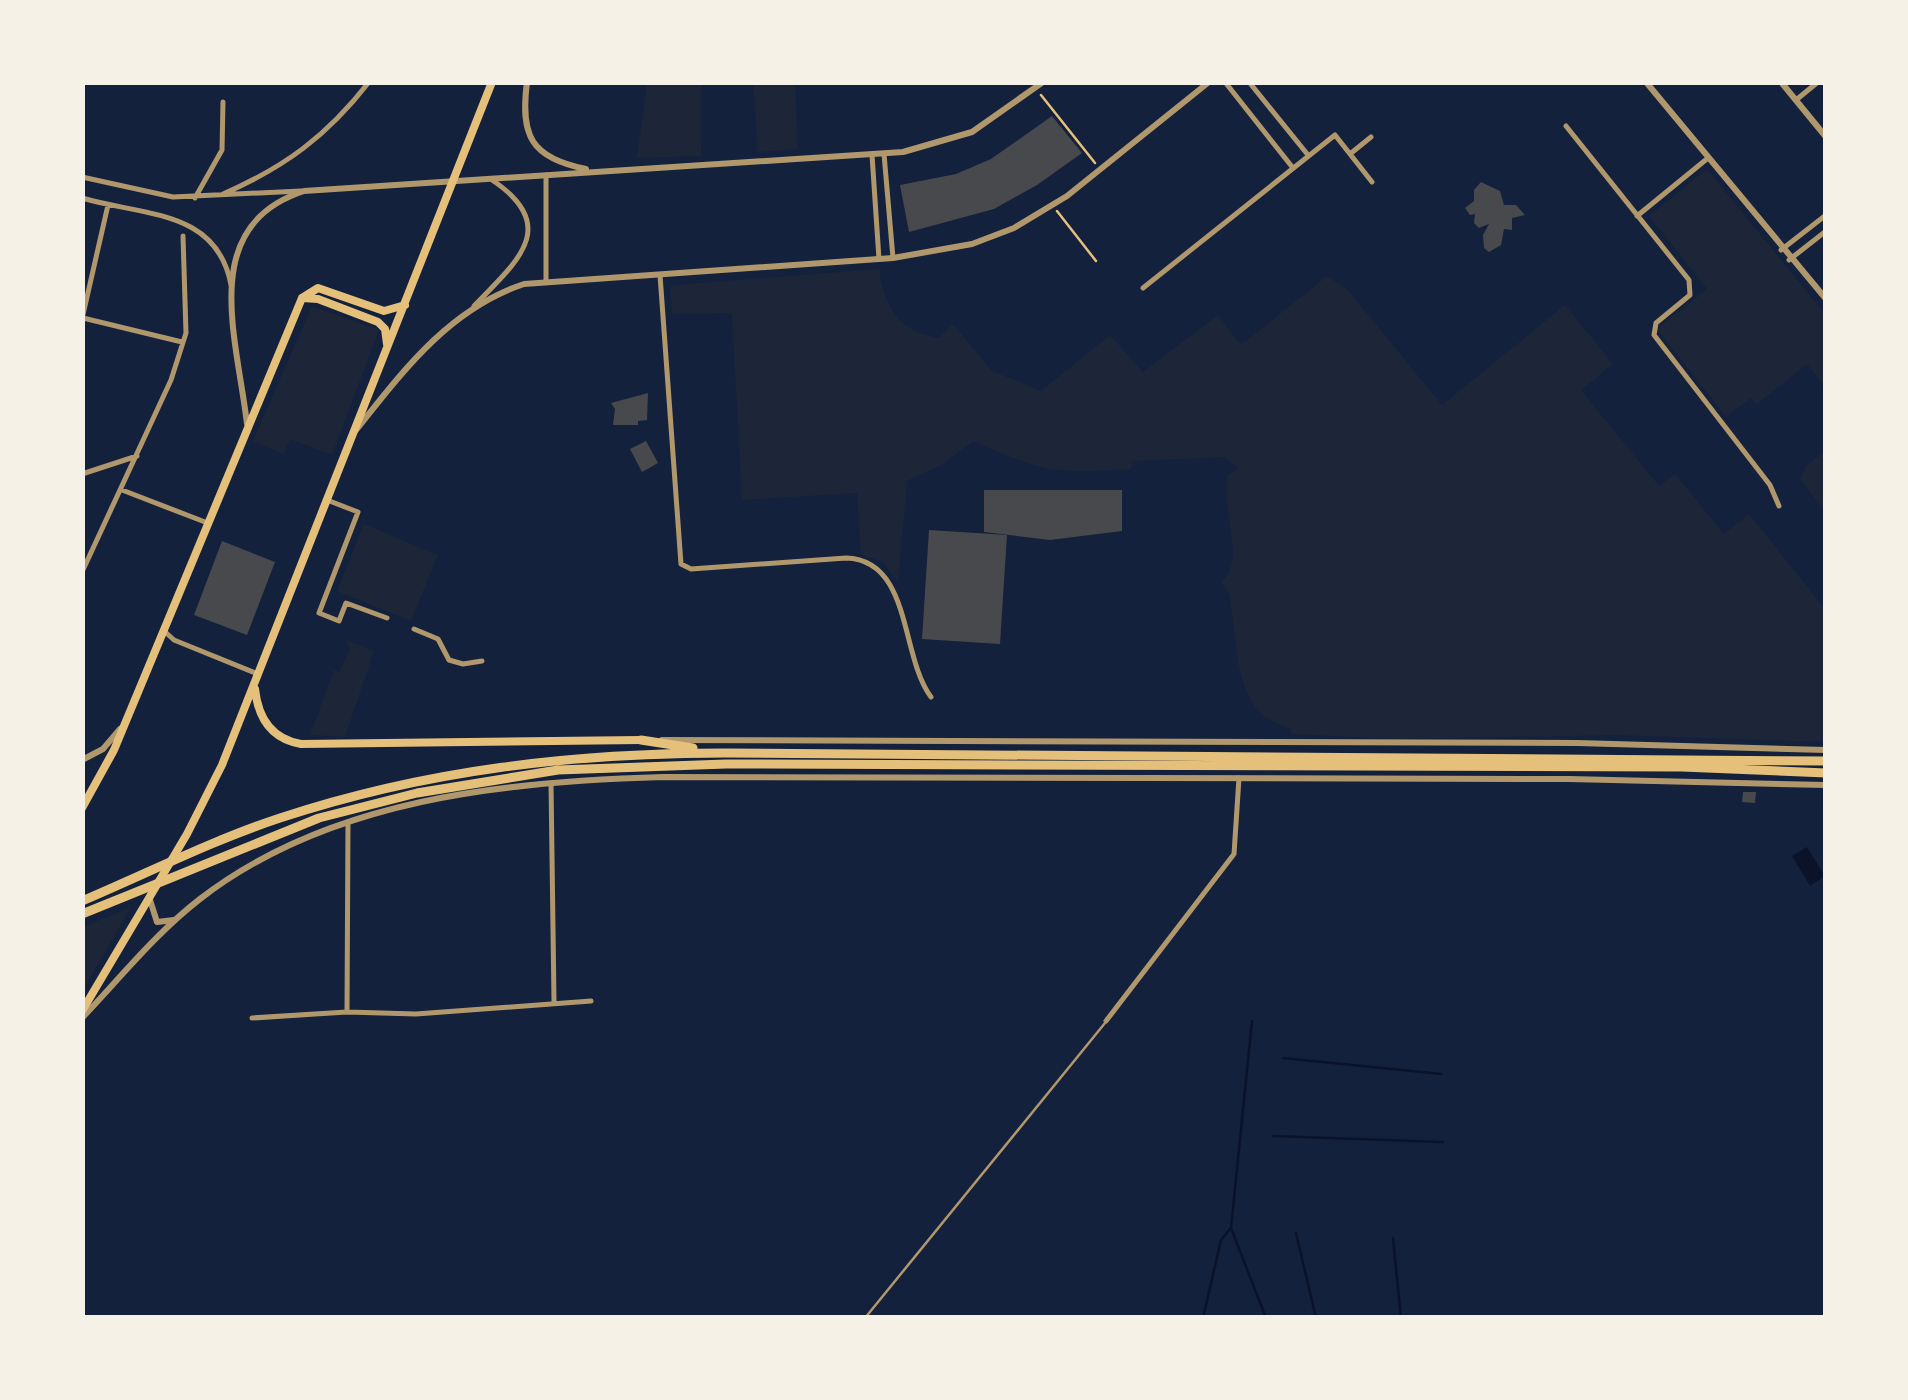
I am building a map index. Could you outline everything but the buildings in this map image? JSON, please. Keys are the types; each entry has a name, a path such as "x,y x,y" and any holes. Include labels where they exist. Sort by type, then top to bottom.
{"highway":[{"path":"642,740 725,752"},
{"path":"82,901 276,819 418,780 557,758 725,752 1826,760"},
{"path":"82,914 319,818 416,792 558,770 726,764 1682,768 1826,773"}],"main road":[{"path":"82,1014 205,801 492,82"},
{"path":"82,808 126,720 246,424 302,298 318,288 381,310 405,304"},
{"path":"302,298 318,299 378,322 386,332 386,353"},
{"path":"254,684 267,726 290,742 642,740"}],"street":[{"path":"219,196 278,169 310,148 369,82"},
{"path":"527,82 524,116 532,140 556,161 597,171"},
{"path":"474,306 498,293 546,283 893,258 972,244 1052,206 1209,82"},
{"path":"1225,82 1292,168"},
{"path":"1248,82 1308,156"},
{"path":"1646,82 1789,260 1826,299"},
{"path":"1782,82 1826,137"},
{"path":"1796,100 1818,82"},
{"path":"82,177 156,195 195,198 884,154 931,147 972,132 1040,86"},
{"path":"195,198 222,150 223,102"},
{"path":"1566,126 1692,288 1687,298 1655,325 1655,337 1770,485 1779,506"},
{"path":"1143,288 1334,135 1372,182"},
{"path":"1350,154 1371,138"},
{"path":"884,154 893,258"},
{"path":"872,155 879,259"},
{"path":"1638,216 1708,158"},
{"path":"546,175 546,283"},
{"path":"352,435 398,374 519,261 528,240 521,204 491,179"},
{"path":"233,296 236,252 245,228 272,204 304,191"},
{"path":"82,198 186,224 202,232 223,256 233,296 246,424"},
{"path":"108,205 83,319 183,342"},
{"path":"1781,250 1826,215"},
{"path":"1789,260 1826,231"},
{"path":"82,572 137,456 183,342 187,322 183,236"},
{"path":"660,274 681,564 691,569 846,558 878,567 890,584 931,697"},
{"path":"82,474 137,456"},
{"path":"122,490 206,522"},
{"path":"327,500 358,512 319,613 339,621 346,603 387,618"},
{"path":"414,629 438,638 448,660 463,664 482,661"},
{"path":"163,630 174,640 258,674"},
{"path":"82,760 103,749 126,720"},
{"path":"642,740 1594,743 1826,750"},
{"path":"82,1014 179,917 258,860 348,822 459,796 551,783 664,777 1826,785"},
{"path":"1106,1022 1234,856 1239,778"},
{"path":"551,783 554,1001"},
{"path":"348,822 348,1012"},
{"path":"150,897 150,912 158,923 179,917"},
{"path":"252,1018 348,1012 416,1014 591,1001"}],"lane":[{"path":"865,1318 1106,1022"}],"path":[{"path":"1040,86 1096,164"},
{"path":"1052,206 1096,261"}],"shaded area":[{"path":"647,83 702,83 701,156 637,158"},
{"path":"753,83 795,83 798,149 758,152"},
{"path":"1707,169 1825,314 1825,387 1807,364 1757,404 1751,398 1726,417 1657,329 1707,289 1649,216"},
{"path":"879,269 890,306 913,330 939,338 953,324 992,371 1041,391 1110,335 1143,372 1218,315 1241,345 1327,276 1347,289 1442,405 1565,305 1613,364 1581,390 1659,486 1675,474 1724,534 1749,514 1825,609 1825,742 1617,735 1392,739 1291,734 1291,728 1272,721 1257,709 1241,674 1229,594 1221,582 1229,572 1233,547 1226,488 1228,475 1238,468 1225,457 1133,461 1131,469 1066,471 1034,465 973,441 943,464 907,481 898,583 883,562 861,555 857,493 742,500 732,313 672,314 670,287"},
{"path":"312,306 379,330 332,455 290,439 283,454 253,441"},
{"path":"1825,451 1825,511 1800,479 1805,467"},
{"path":"364,524 438,555 411,621 337,591"},
{"path":"346,640 374,651 345,737 310,735 334,670 339,672 350,650"},
{"path":"1807,847 1825,876 1810,886 1792,856"},
{"path":"131,907 83,990 83,927"}],"waterway":[{"path":"1252,1021 1231,1228 1266,1318"},
{"path":"1283,1058 1441,1074"},
{"path":"1273,1136 1443,1142"},
{"path":"1203,1318 1221,1240 1230,1229"},
{"path":"1296,1233 1316,1318"},
{"path":"1393,1238 1401,1318"}]}
